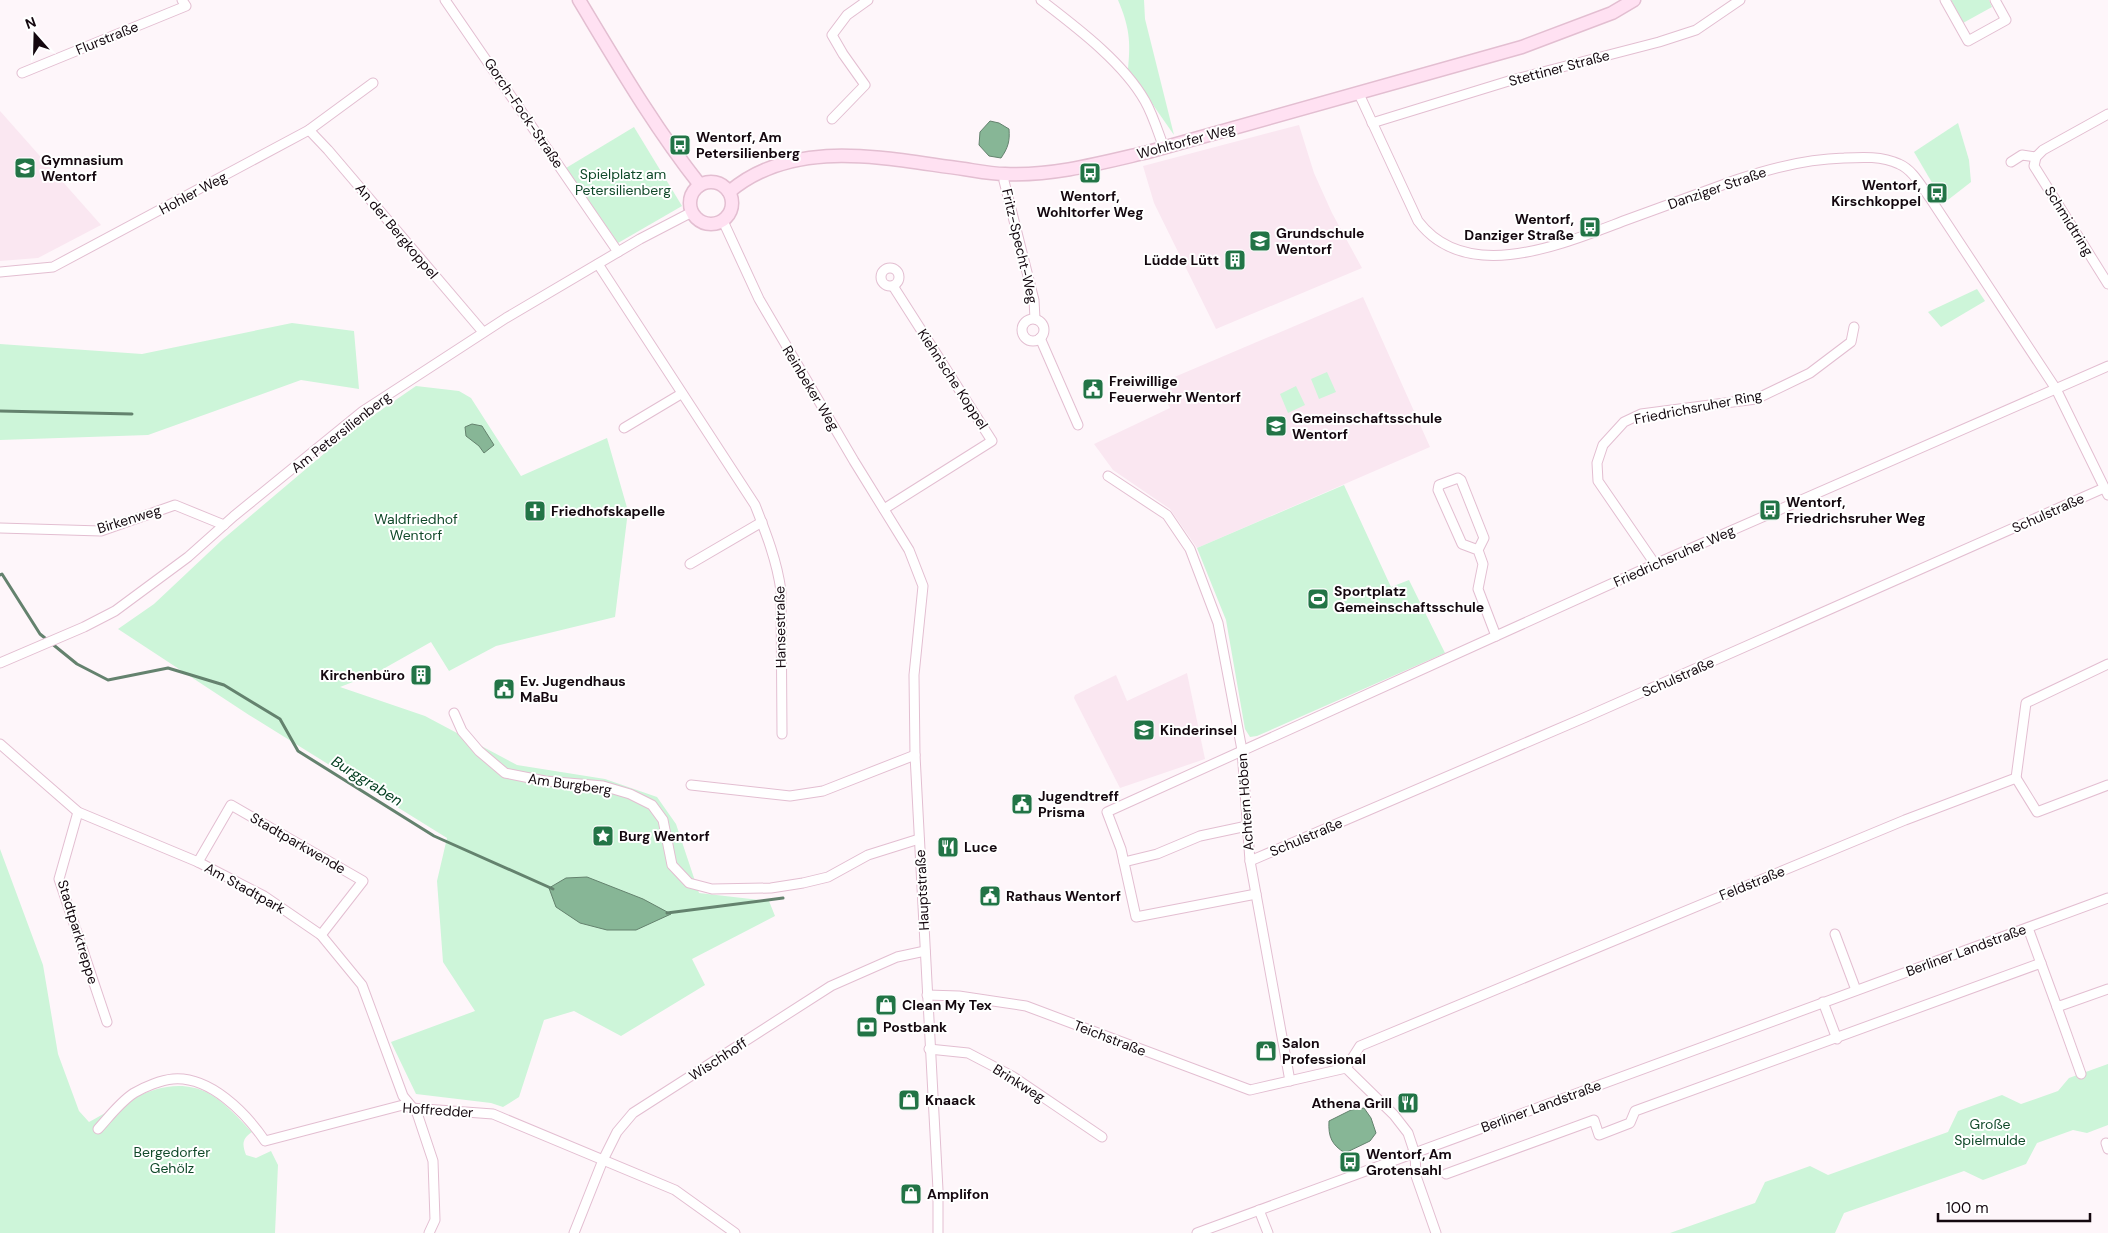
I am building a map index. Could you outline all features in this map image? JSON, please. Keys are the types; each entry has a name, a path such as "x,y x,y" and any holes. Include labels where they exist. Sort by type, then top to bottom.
{"main road":[{"path":"579,0 672,150 700,185"},
{"name":"Wohltorfer Weg","path":"729,192 759,171 795,159 811,156 875,157 1005,174 1057,172 1164,148 1522,47 1612,13 1634,0"},
{"path":"706,182 719,183 729,192 732,198 731,210 723,221 705,223 700,221 692,212 690,200 694,190 700,185 706,182"}],"street":[{"name":"Flurstraße","path":"22,73 186,6 182,0"},
{"name":"Gorch-Fock-Straße","path":"445,0 618,252"},
{"path":"832,119 866,85 843,54 832,35 847,15 868,0"},
{"path":"1041,0 1082,31 1123,73 1145,100 1164,148"},
{"name":"Stettiner Straße","path":"1372,123 1512,80 1659,42 1696,30 1740,0"},
{"path":"1945,0 1968,41 2006,20 1995,0"},
{"name":"Hohler Weg","path":"0,272 53,267 309,130 373,83"},
{"name":"Danziger Straße","path":"1359,94 1418,222 1426,233 1448,248 1465,252 1498,255 1548,248 1738,180 1788,165 1833,158 1864,157 1882,158 1901,165 1915,177 1930,198 2056,389 2106,492"},
{"path":"2011,162 2022,155 2036,157 2043,150 2108,114"},
{"name":"An der Bergkoppel","path":"309,130 483,332"},
{"name":"Schmidtring","path":"2036,157 2034,166 2108,284"},
{"name":"Fritz-Specht-Weg","path":"1005,174 1004,181 1034,300 1035,319"},
{"name":"Am Petersilienberg","path":"0,663 115,611 188,557 224,525 363,411 483,332 618,252 692,212"},
{"name":"Reinbeker Weg","path":"723,221 759,299 909,550"},
{"name":"Hansestraße","path":"598,264 754,505 762,522 778,568 781,591 782,734"},
{"name":"Kiehn'sche Koppel","path":"884,509 992,441 893,286"},
{"name":"Fritz-Specht-Weg","path":"1035,319 1043,325 1044,332 1040,338 1029,341 1021,332 1024,322 1035,319"},
{"name":"Friedrichsruher Ring","path":"1655,564 1598,481 1597,463 1603,445 1613,432 1624,422 1641,414 1756,399 1791,383 1822,365 1851,342 1854,327"},
{"name":"Fritz-Specht-Weg","path":"1040,338 1078,426"},
{"name":"Friedrichsruher Weg","path":"1124,862 1107,812 1242,750 1262,744 1655,564 2108,366"},
{"path":"624,428 681,394"},
{"name":"Achtern Höben","path":"1108,476 1167,515 1190,549 1218,623 1242,750 1250,861 1290,1081"},
{"path":"1478,550 1462,544 1438,490 1439,485 1458,478 1461,480 1484,538 1478,550 1482,564 1478,589 1496,636"},
{"name":"Schulstraße","path":"1250,861 2106,492"},
{"name":"Birkenweg","path":"0,528 101,531 175,505 224,525"},
{"path":"690,564 762,522"},
{"name":"Hauptstraße","path":"909,550 923,586 914,675 929,1049 938,1190 938,1233"},
{"path":"2108,664 2026,703 2016,778 2037,812 2108,785"},
{"name":"Am Burgberg","path":"454,713 462,731 473,744 505,773 545,781 603,786 630,794 652,805 663,820 672,865 688,883 712,889 770,888 804,884 828,877 868,855 903,842 920,839"},
{"name":"Am Stadtpark","path":"0,744 78,812 198,862 264,896 321,935 362,985 403,1096 417,1113 432,1161 436,1220 429,1233"},
{"path":"691,785 790,796 823,791 916,755"},
{"name":"Feldstraße","path":"1346,1068 1360,1046 1905,820 2016,778"},
{"name":"Stadtparkwende","path":"198,862 230,805 363,881 321,935"},
{"name":"Stadtparktreppe","path":"78,812 59,879 107,1022"},
{"path":"1247,826 1200,836 1157,854 1124,862 1136,917 1256,894"},
{"name":"Berliner Landstraße","path":"1197,1233 2108,898"},
{"path":"2028,928 2081,1074"},
{"path":"1836,934 1856,990"},
{"name":"Wischhoff","path":"574,1233 603,1160 617,1132 633,1113 831,986 897,958 925,951"},
{"path":"1446,1174 1594,1120 1599,1135 1630,1123 1635,1111 1837,1039 2040,963"},
{"path":"2057,1008 2108,989"},
{"name":"Teichstraße","path":"927,995 960,996 1026,1006 1250,1090 1346,1068"},
{"path":"1823,1002 1837,1039"},
{"name":"Brinkweg","path":"929,1049 968,1053 1012,1076 1102,1138"},
{"path":"1346,1068 1403,1126 1415,1154 1416,1176 1436,1233"},
{"name":"Hoffredder","path":"98,1128 122,1102 133,1094 173,1079 194,1081 211,1088 240,1112 257,1129 265,1141 403,1105 411,1108 493,1114 675,1190 735,1233"},
{"path":"1259,1210 1268,1233"}],"shaded area":[{"name":"Gymnasium Wentorf","path":"0,111 101,225 38,258 0,261"},
{"path":"990,121 999,123 1009,129 1008,144 1001,158 989,156 979,145 980,132"},
{"name":"Grundschule Wentorf","path":"1299,125 1314,173 1332,213 1362,268 1216,329 1154,203 1143,166"},
{"name":"Gemeinschaftsschule Wentorf","path":"1363,297 1430,447 1197,548 1170,509 1113,470 1094,444 1170,408 1158,384"},
{"path":"472,424 482,426 494,445 484,453 479,446 466,436 465,427"},
{"name":"Kinderinsel","path":"1187,673 1205,759 1120,788 1074,698 1075,695 1116,675 1127,701"},
{"path":"587,877 643,899 671,914 636,930 607,930 580,923 556,907 549,888 566,878"},
{"path":"1364,1108 1371,1118 1376,1133 1370,1141 1345,1153 1332,1140 1329,1132 1329,1121 1351,1110"}],"green space":[{"path":"1118,0 1144,0 1145,19 1174,135 1128,69 1128,34 1125,18"},
{"path":"1951,0 1989,0 1992,7 1963,23"},
{"path":"1958,123 1969,160 1971,182 1944,203 1914,152"},
{"name":"Spielplatz am Petersilienberg","path":"634,127 682,206 618,243 566,168"},
{"path":"1977,289 1985,301 1941,327 1928,312"},
{"path":"292,323 354,331 359,389 301,380 148,435 0,440 0,344 142,354"},
{"path":"1327,372 1336,392 1319,399 1311,379"},
{"name":"Waldfriedhof Wentorf","path":"416,386 459,391 471,398 521,476 607,438 628,511 615,617 496,646 449,671 431,642 376,673 340,687 425,716 517,765 605,779 657,797 676,824 699,893 769,901 775,916 692,959 705,985 621,1036 574,1011 544,1020 519,1097 503,1107 491,1103 416,1094 391,1042 475,1011 443,962 437,881 447,838 249,715 118,629 154,604 222,540 352,430"},
{"path":"1296,386 1305,405 1288,413 1280,394"},
{"name":"Sportplatz Gemeinschaftsschule","path":"1344,485 1391,587 1409,580 1445,653 1257,736 1250,737 1245,729 1226,620 1197,548"},
{"name":"Bergedorfer Gehölz","path":"0,849 43,965 58,1054 79,1111 89,1122 147,1092 177,1086 193,1087 214,1096 252,1132 246,1137 244,1142 246,1155 256,1158 271,1151 278,1165 275,1233 0,1233"},
{"name":"Große Spielmulde","path":"2108,1064 2108,1125 2087,1133 2073,1130 2037,1143 2026,1164 1983,1180 1964,1171 1844,1213 1835,1233 1670,1233 1755,1203 1765,1182 1810,1166 1828,1175 1948,1132 1958,1111 2002,1095 2021,1104 2058,1091 2069,1078"}],"waterway":[{"path":"0,411 132,414"},
{"name":"Burggraben","path":"0,575 2,574 40,634 77,664 108,680 168,668 224,685 280,719 298,751 434,836 553,889"},
{"name":"Burggraben","path":"667,913 783,898"}],"place":[{"name":"Wentorf, Am Petersilienberg","path":"680,145"},
{"name":"Gymnasium Wentorf","path":"25,168"},
{"name":"Wentorf, Wohltorfer Weg","path":"1090,173"},
{"name":"Wentorf, Kirschkoppel","path":"1937,193"},
{"name":"Wentorf, Danziger Straße","path":"1590,227"},
{"name":"Grundschule Wentorf","path":"1260,241"},
{"name":"Lüdde Lütt","path":"1235,260"},
{"name":"Freiwillige Feuerwehr Wentorf","path":"1093,389"},
{"name":"Gemeinschaftsschule Wentorf","path":"1276,426"},
{"name":"Wentorf, Friedrichsruher Weg","path":"1770,510"},
{"name":"Friedhofskapelle","path":"535,511"},
{"name":"Sportplatz Gemeinschaftsschule","path":"1318,599"},
{"name":"Kirchenbüro","path":"421,675"},
{"name":"Ev. Jugendhaus MaBu","path":"504,689"},
{"name":"Kinderinsel","path":"1144,730"},
{"name":"Jugendtreff Prisma","path":"1022,804"},
{"name":"Burg Wentorf","path":"603,836"},
{"name":"Luce","path":"948,847"},
{"name":"Rathaus Wentorf","path":"990,896"},
{"name":"Clean My Tex","path":"886,1005"},
{"name":"Postbank","path":"867,1027"},
{"name":"Salon Professional","path":"1266,1051"},
{"name":"Knaack","path":"909,1100"},
{"name":"Athena Grill","path":"1408,1103"},
{"name":"Wentorf, Am Grotensahl","path":"1350,1162"},
{"name":"Amplifon","path":"911,1194"}]}
